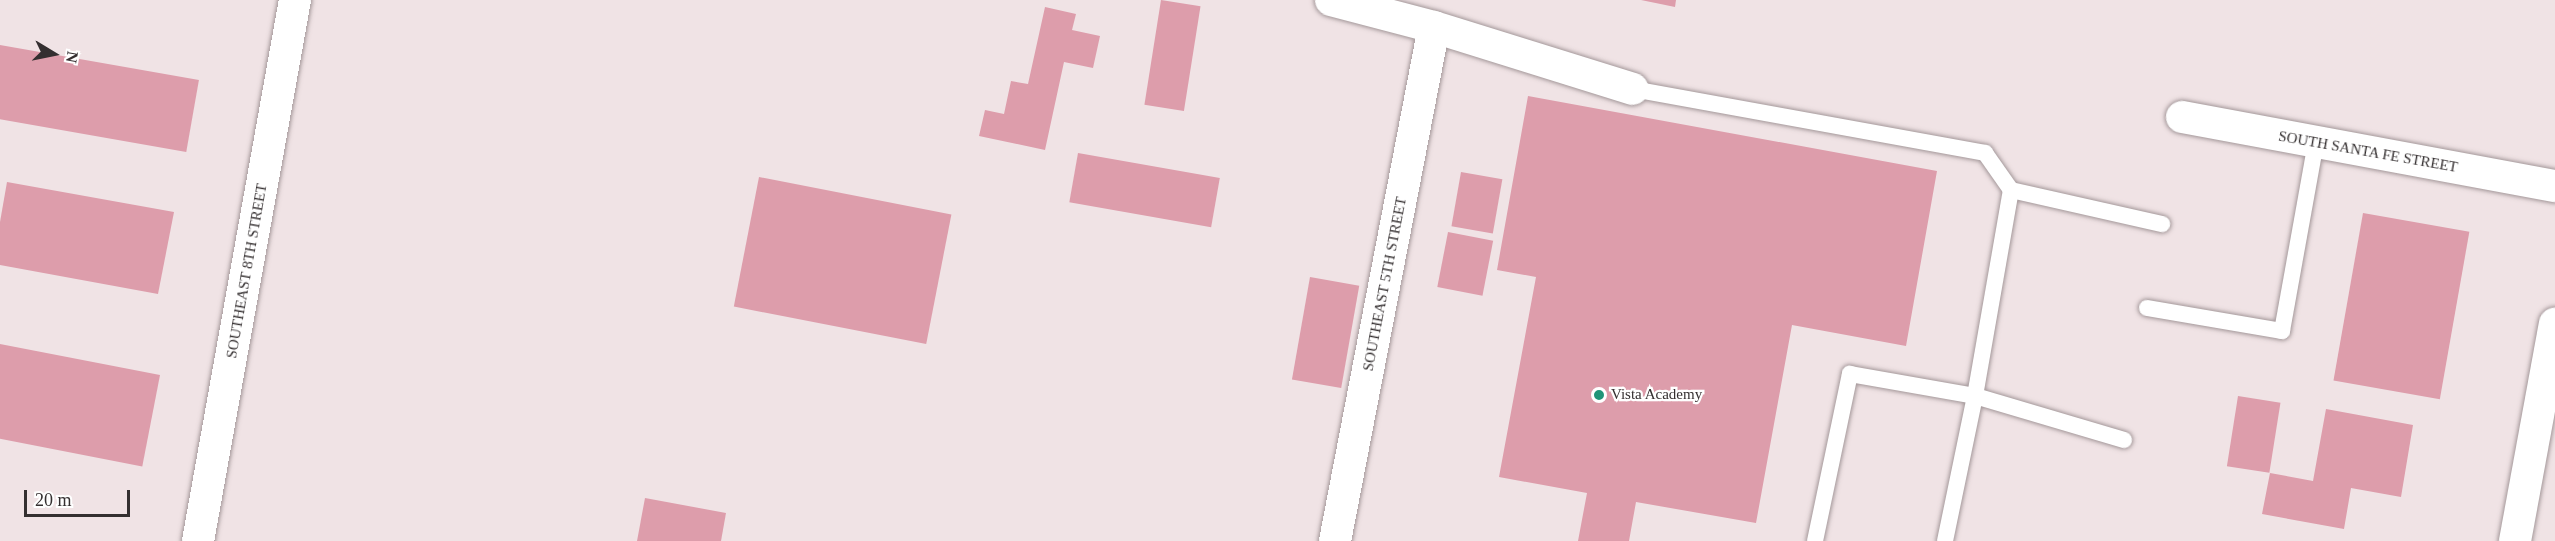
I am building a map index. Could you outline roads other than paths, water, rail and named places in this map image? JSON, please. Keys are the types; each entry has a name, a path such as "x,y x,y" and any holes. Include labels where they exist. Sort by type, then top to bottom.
{"street":[{"name":"SOUTHEAST 8TH STREET","path":"198,541 295,0"},
{"path":"1331,0 1434,27 1633,89"},
{"name":"SOUTHEAST 5TH STREET","path":"1335,541 1434,27"},
{"name":"SOUTH SANTA FE STREET","path":"2182,117 2555,186"},
{"path":"2515,541 2555,324"}],"lane":[{"path":"1633,89 1985,153 2012,190 2162,224"},
{"path":"2147,308 2282,331 2316,142"},
{"path":"1945,541 1975,396 2012,190"},
{"path":"1815,541 1850,374 1975,396 2124,440"}],"place":[{"name":"Vista Academy","path":"1599,395"}]}
